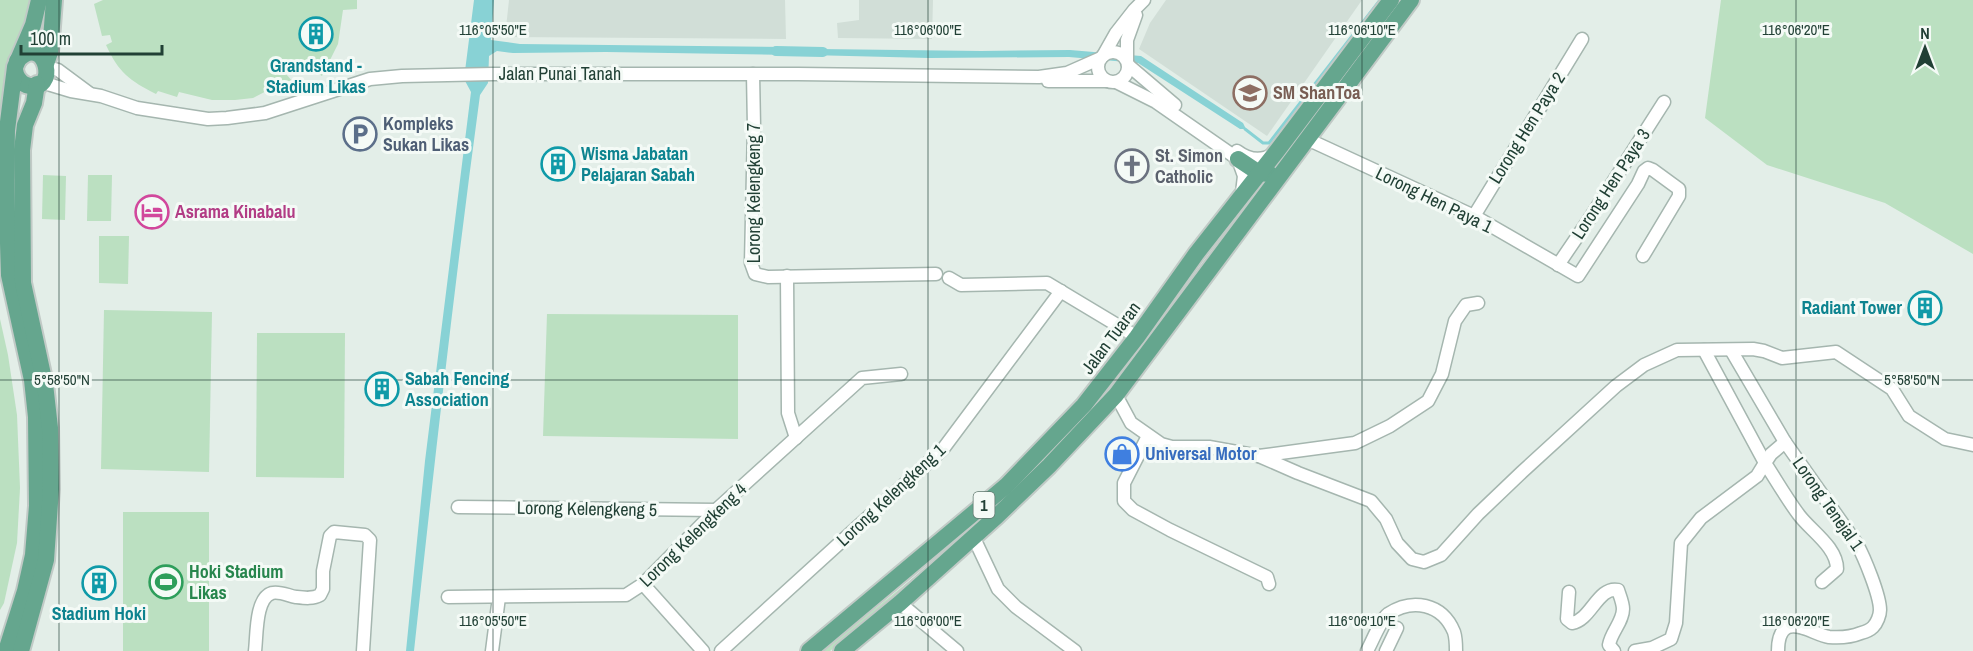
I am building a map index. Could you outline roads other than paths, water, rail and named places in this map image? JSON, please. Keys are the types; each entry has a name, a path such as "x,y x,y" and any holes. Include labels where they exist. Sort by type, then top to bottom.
{"main road":[{"path":"6,651 25,591 33,555 37,506 37,428 32,380 14,302 9,263 7,130 11,85 16,66 33,25 39,0"},
{"path":"21,651 46,560 51,489 50,428 45,384 23,283 22,150 25,125 50,52 54,0"},
{"name":"Jalan Tuaran","path":"809,651 1020,473 1084,405 1137,337 1196,254 1277,152 1391,0"},
{"name":"Jalan Tuaran","path":"842,651 918,587 1049,466 1116,395 1411,0"},
{"path":"25,54 35,54 44,59 43,74 27,85 22,83 16,75 16,66 25,54"},
{"path":"1238,159 1259,174 1269,174 1275,171 1314,122 1336,100"},
{"path":"862,605 874,608 913,576 919,578 918,587"}],"street":[{"path":"1142,3 1116,33 1102,57 1098,71 1100,75 1156,102 1238,159 1244,176 1244,191 1240,197"},
{"path":"1039,77 1048,81 1111,81 1127,74 1127,40 1142,3"},
{"name":"Lorong Hen Paya 2","path":"1474,216 1582,39"},
{"path":"1039,77 1067,73 1111,52 1116,52 1166,99 1241,154 1249,158 1266,159 1277,152"},
{"name":"Jalan Punai Tanah","path":"43,74 58,70 89,94 157,112 189,117 227,118 279,110 370,79 402,76 753,74 1039,77"},
{"name":"Lorong Kelengkeng 7","path":"753,74 751,263 755,274 762,277 936,274"},
{"name":"Lorong Hen Paya 3","path":"1558,265 1664,102"},
{"name":"Lorong Hen Paya 1","path":"1307,139 1474,216 1578,276 1648,168 1679,189 1679,196 1643,256"},
{"path":"788,276 788,413 796,438"},
{"path":"949,278 961,285 1043,283 1061,291 1137,337"},
{"name":"Lorong Kelengkeng 1","path":"721,651 943,449 1061,291"},
{"path":"1259,456 1355,443 1390,426 1428,401 1442,374 1455,321 1466,305 1478,303"},
{"path":"1116,395 1131,423 1161,444 1172,447 1209,447 1259,456 1371,501 1386,519 1397,543 1412,559 1424,562 1441,555 1478,514 1521,472 1616,386 1644,365 1677,350 1764,351 1782,358 1836,352 1892,389 1909,416 1945,440 1973,445"},
{"path":"1704,350 1765,463 1799,515 1827,546 1837,561 1837,569 1822,582"},
{"name":"Lorong Tenejal 1","path":"1731,350 1785,442 1857,544 1866,561 1880,609 1878,621 1872,629 1849,637 1827,637 1796,626 1789,627 1783,630 1779,639 1778,651"},
{"name":"Lorong Kelengkeng 4","path":"448,597 626,595 643,584 716,510 862,378 901,374"},
{"path":"1148,436 1124,483 1124,501 1133,510 1170,530 1267,577 1269,584"},
{"path":"1635,651 1652,648 1671,639 1676,623 1681,543 1701,518 1756,476 1771,454 1785,442"},
{"name":"Lorong Kelengkeng 5","path":"458,507 716,510"},
{"path":"255,651 259,610 261,603 269,595 277,593 305,598 320,595 323,589 323,571 330,536 334,532 365,535 370,540 363,651"},
{"path":"973,536 998,589 1016,607 1075,651"},
{"path":"643,584 703,651"},
{"path":"1569,592 1566,612 1567,619 1572,623 1580,622 1606,591 1618,590 1623,608 1609,645 1614,651"},
{"path":"492,651 499,597"},
{"path":"900,603 957,651"},
{"path":"1367,651 1386,615 1411,604 1428,606 1445,618 1454,633 1456,651"},
{"path":"1386,651 1396,628"}],"water":[{"path":"474,0 494,0 491,40 520,44 789,47 789,55 497,51 489,56 488,83 480,95 462,234 414,651 406,651 425,461 471,92 464,79"},
{"path":"809,47 981,51 1070,50 1141,56 1243,123 1246,129 1240,129 1138,63 1069,57 929,58 809,55"}],"waterway":[{"path":"1245,129 1263,143 1269,143 1380,0"},
{"path":"776,51 823,52"}],"place":[{"name":"Grandstand - Stadium Likas","path":"316,34"},
{"name":"SM ShanToa","path":"1250,93"},
{"name":"Kompleks Sukan Likas","path":"360,134"},
{"name":"Wisma Jabatan Pelajaran Sabah","path":"558,164"},
{"name":"St. Simon Catholic","path":"1132,166"},
{"name":"Asrama Kinabalu","path":"152,212"},
{"name":"Radiant Tower","path":"1925,308"},
{"name":"Sabah Fencing Association","path":"382,389"},
{"name":"Universal Motor","path":"1122,454"},
{"name":"Hoki Stadium Likas","path":"166,582"},
{"name":"Stadium Hoki","path":"99,583"}]}
